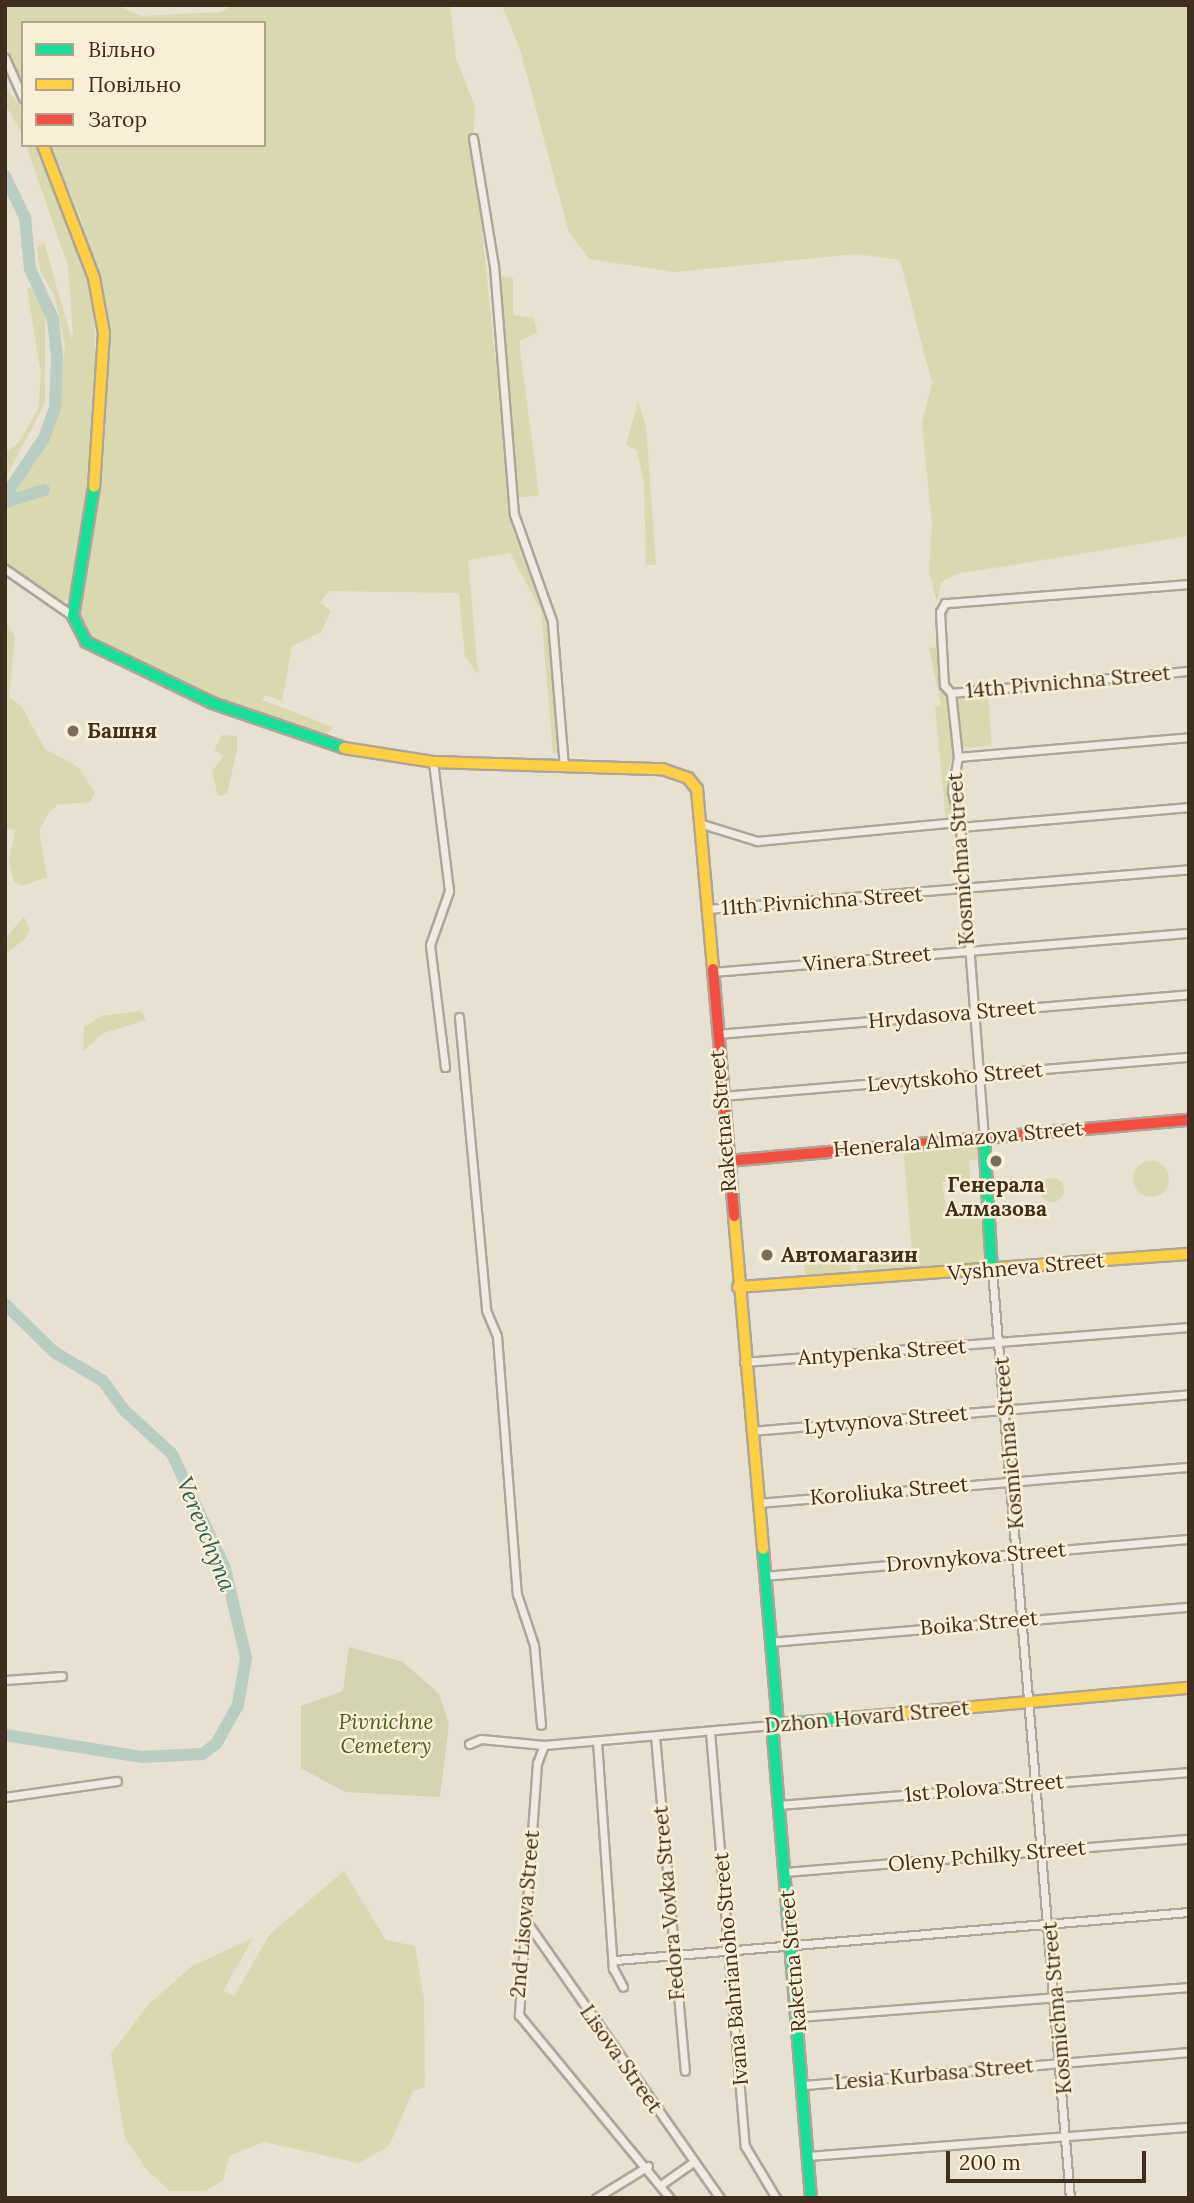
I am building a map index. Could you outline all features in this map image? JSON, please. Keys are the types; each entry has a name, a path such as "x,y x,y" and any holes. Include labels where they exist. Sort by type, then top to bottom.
{"street":[{"path":"5,58 21,94"},
{"path":"474,138 494,266 514,514 552,621 564,766"},
{"path":"5,569 73,616 95,484 104,333 94,278 44,147"},
{"name":"Kosmichna Street","path":"1070,2198 1068,2135 1045,1852 992,1270 981,1074 967,951 959,824 951,779 958,757 941,607 1189,584"},
{"name":"Raketna Street","path":"73,616 79,635 96,649 250,719 335,747 433,762 564,766 682,774 697,789 702,824 743,1362 770,1642 779,1805 805,2085 811,2198"},
{"name":"14th Pivnichna Street","path":"950,692 1189,671"},
{"path":"958,757 1189,737"},
{"path":"433,762 449,891 430,945 445,1067"},
{"path":"702,824 757,841 1189,807"},
{"name":"11th Pivnichna Street","path":"707,909 965,890 1189,869"},
{"name":"Vinera Street","path":"712,972 1189,933"},
{"name":"Hrydasova Street","path":"716,1034 1189,994"},
{"path":"459,1017 485,1297 497,1336 517,1594 534,1645 541,1725"},
{"name":"Levytskoho Street","path":"721,1096 1189,1057"},
{"name":"Henerala Almazova Street","path":"727,1161 984,1136 1189,1120"},
{"name":"Vyshneva Street","path":"738,1287 1189,1254"},
{"name":"Antypenka Street","path":"743,1362 1189,1327"},
{"name":"Lytvynova Street","path":"750,1431 1189,1394"},
{"name":"Koroliuka Street","path":"758,1503 1189,1467"},
{"name":"Drovnykova Street","path":"764,1576 1189,1539"},
{"name":"Boika Street","path":"770,1642 1189,1607"},
{"path":"5,1680 62,1676"},
{"name":"Dzhon Hovard Street","path":"469,1744 544,1745 597,1741 1189,1688"},
{"name":"Ivana Bahrianoho Street","path":"710,1732 731,1950 745,2146 775,2198"},
{"name":"Fedora Vovka Street","path":"655,1735 685,2071"},
{"path":"597,1741 616,1960 614,1970 623,1987"},
{"name":"2nd Lisova Street","path":"544,1745 537,1763 520,2019 648,2166 670,2198"},
{"name":"1st Polova Street","path":"779,1805 1189,1772"},
{"path":"5,1797 117,1781"},
{"name":"Oleny Pchilky Street","path":"785,1872 1189,1839"},
{"path":"616,1960 1189,1912"},
{"name":"Lisova Street","path":"526,1921 720,2198"},
{"path":"797,2017 1189,1987"},
{"name":"Lesia Kurbasa Street","path":"805,2085 1189,2052"},
{"path":"808,2156 1189,2127"},
{"path":"662,2184 694,2162"},
{"path":"596,2198 648,2166"}],"green space":[{"path":"5,5 117,5 141,16 221,12 232,5 450,5 456,58 475,107 473,143 513,531 549,626 559,752 553,753 541,610 510,553 468,560 478,674 465,657 459,593 330,591 320,602 331,611 321,632 292,646 282,701 265,695 262,700 333,727 324,739 163,676 87,635 77,612 105,437 107,319 80,216 50,147 266,147 266,21 21,21 21,79 5,43"},
{"path":"502,5 1189,5 1189,536 956,574 941,582 937,603 929,571 932,525 922,424 932,383 900,260 857,254 674,272 590,259 569,233 520,49"},
{"path":"5,88 21,107 21,132 5,104"},
{"path":"27,147 39,147 94,301 96,415 88,496 70,597 59,605 5,564 5,498 46,439 59,403 65,346 55,297 40,270 37,248 44,242 72,340 68,266"},
{"path":"498,276 513,278 513,315 534,318 537,332 519,342 539,495 518,498"},
{"path":"27,288 45,290 45,403 5,479 5,453 20,441 38,409 41,374"},
{"path":"638,402 646,426 656,565 646,565 644,484 637,450 626,445"},
{"path":"5,622 15,636 9,697 21,706 45,749 78,767 95,792 90,802 57,805 48,814 39,831 47,877 22,886 14,882 9,862 15,831 5,827"},
{"path":"939,647 956,752 947,770 953,814 946,819 935,707 941,705 929,648"},
{"path":"988,693 992,746 959,748 955,695"},
{"path":"222,735 237,736 237,750 227,794 218,796 212,771 224,756 214,750"},
{"path":"24,917 30,929 26,938 8,952 5,938"},
{"path":"141,1011 146,1020 104,1033 83,1051 84,1027 102,1016"},
{"path":"980,1141 981,1159 969,1160 970,1179 942,1182 946,1210 985,1201 989,1266 858,1274 856,1260 912,1253 904,1154 889,1155 888,1150"},
{"path":"1151,1161 1164,1166 1169,1179 1164,1192 1151,1197 1138,1192 1133,1179 1138,1166"},
{"path":"1052,1178 1061,1181 1064,1190 1061,1199 1052,1202 1043,1199 1040,1190 1043,1181"},
{"path":"850,1261 851,1273 805,1277 804,1265"},
{"name":"Pivnichne Cemetery","path":"349,1647 403,1662 439,1694 449,1724 440,1797 345,1792 301,1768 301,1706 343,1691"},
{"path":"344,1871 386,1940 415,1946 424,1999 425,2087 413,2091 389,2146 359,2163 264,2142 229,2156 223,2180 205,2191 170,2191 147,2170 125,2137 111,2054 149,2004 192,1966 253,1938 223,1991 234,1996 270,1934"}],"waterway":[{"name":"Verevchyna","path":"5,176 25,218 30,269 53,319 57,357 55,408 44,438 5,496"},
{"path":"5,502 44,490"},
{"name":"Verevchyna","path":"5,1304 54,1352 103,1381 123,1409 172,1454 225,1568 246,1658 238,1705 216,1744 202,1754 142,1757 5,1735"}],"traffic: fast":[{"path":"94,487 73,616 86,642 212,703 344,748"},
{"path":"984,1136 992,1271"},
{"path":"763,1549 778,1724"},
{"path":"811,2198 772,1725 884,1715"}],"traffic: slow":[{"path":"44,147 94,278 104,333 94,487"},
{"path":"344,748 433,762 662,769 688,778 697,789 713,969"},
{"path":"734,1216 763,1549"},
{"path":"738,1287 1189,1254"},
{"path":"884,1715 1189,1688"}],"traffic: jam":[{"path":"713,969 734,1216"},
{"path":"727,1161 1189,1120"}],"place":[{"name":"Башня","path":"73,731"},
{"name":"Генерала Алмазова","path":"996,1161"},
{"name":"Автомагазин","path":"767,1255"}]}
